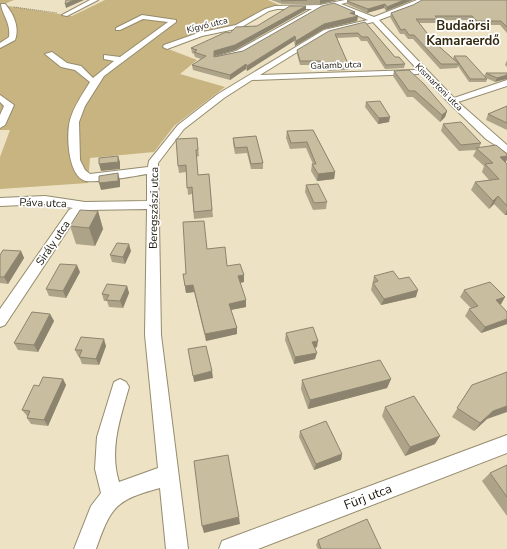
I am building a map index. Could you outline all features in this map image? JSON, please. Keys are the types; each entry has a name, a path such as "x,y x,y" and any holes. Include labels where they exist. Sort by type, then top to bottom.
{"street":[{"path":"65,15 95,0"},
{"path":"328,0 375,20"},
{"name":"Kígyó utca","path":"167,47 200,34 238,27 267,10 288,6 320,7 354,0"},
{"name":"Beregszászi utca","path":"177,549 153,335 153,163 180,127 221,96 326,31 375,20 409,7 422,0"},
{"path":"0,46 12,38 14,32 3,7 12,5"},
{"name":"Kígyó utca","path":"218,58 239,53 320,7"},
{"path":"118,29 142,17 174,21 101,74 95,81 80,106 74,122 75,160 80,172 88,178 100,178 153,170"},
{"name":"Kismartoni utca","path":"375,20 452,101 490,137 507,150"},
{"path":"49,54 64,65 78,68 91,80 95,81"},
{"path":"107,57 121,60"},
{"name":"Galamb utca","path":"249,78 423,71"},
{"path":"452,101 507,83"},
{"path":"0,98 9,105 0,125"},
{"name":"Páva utca","path":"0,202 45,200 85,206"},
{"path":"85,206 153,205"},
{"name":"Sirály utca","path":"0,321 74,213 85,206"},
{"path":"113,498 105,468 106,437 120,387"},
{"name":"Fürj utca","path":"230,549 507,444"},
{"path":"85,549 102,509 113,498 128,488 169,475"}],"path":[{"path":"12,5 65,15"}],"shaded area":[{"path":"0,0 14,0 2,5 72,16 105,0 268,0 279,5 263,9 235,25 202,32 163,47 197,60 180,74 225,87 174,126 154,152 90,158 88,183 0,189 0,157 10,130 0,130"}],"building":[{"path":"66,0 74,0 65,4"},
{"path":"281,0 307,0 282,1"},
{"path":"404,0 387,7 385,4 368,9 347,1"},
{"path":"422,0 507,0 507,27 501,21 477,21 472,16 435,16 438,19 416,19 434,42 459,64 441,64 414,35 409,35 405,29 401,30 391,13"},
{"path":"334,3 355,12 350,13 358,16 324,24 296,41 295,36 247,66 246,64 230,75 192,65 206,56 194,52 197,50 191,48 226,32 230,33 236,27 257,26 290,6 306,6 235,45 214,51 214,57 243,51 322,6"},
{"path":"365,22 395,57 399,57 405,64 386,65 368,37 362,37 358,33 335,34 349,66 327,67 326,63 320,61 300,61 297,50 329,31"},
{"path":"454,56 466,56 487,79 470,79"},
{"path":"409,70 424,84 447,111 442,115 415,91 409,91 394,71"},
{"path":"486,73 507,73 507,75 497,78"},
{"path":"380,101 390,117 379,118 366,102"},
{"path":"507,106 507,123 488,114"},
{"path":"461,122 481,143 461,145 443,124"},
{"path":"313,130 335,172 318,174 312,164 316,164 307,142 291,143 287,131"},
{"path":"256,136 263,163 251,164 247,147 235,148 233,138"},
{"path":"197,138 198,150 196,150 198,175 209,174 212,210 194,212 192,187 187,188 186,165 178,166 176,139"},
{"path":"496,145 507,154 507,156 500,157 507,164 507,206 498,196 493,201 475,182 499,179 485,164 493,163 476,148"},
{"path":"118,156 118,162 99,164 99,158"},
{"path":"118,173 118,181 99,183 99,176"},
{"path":"318,184 327,202 314,203 306,185"},
{"path":"80,210 98,211 89,228 70,226"},
{"path":"204,221 207,249 225,247 227,266 240,264 244,275 238,276 246,300 229,304 237,328 205,334 193,285 185,286 183,274 186,274 183,222"},
{"path":"117,243 129,244 123,257 110,255"},
{"path":"3,250 21,251 4,277 0,277 0,255"},
{"path":"60,264 77,265 63,291 46,289"},
{"path":"393,271 399,279 409,277 418,290 384,299 373,283 378,281 374,276"},
{"path":"490,282 505,297 496,300 507,312 507,319 485,327 469,309 478,306 464,290"},
{"path":"107,284 127,286 120,301 106,300 109,295 102,294"},
{"path":"32,312 50,314 34,345 14,343"},
{"path":"313,327 318,341 312,342 317,353 295,357 286,333"},
{"path":"81,337 104,339 96,359 79,357 82,350 75,350"},
{"path":"206,346 212,371 193,376 188,349"},
{"path":"380,360 391,379 310,400 302,380"},
{"path":"507,372 507,406 493,411 480,423 457,408 472,385"},
{"path":"43,377 63,379 44,420 27,418 30,411 22,410 34,385 39,386"},
{"path":"414,396 440,436 410,447 385,407"},
{"path":"326,421 342,454 316,464 300,431"},
{"path":"228,455 239,517 202,526 194,461"},
{"path":"507,465 507,497 490,473"},
{"path":"367,519 381,549 321,549 318,540"}],"district":[{"name":"Budaörsi Kamaraerdő","path":"463,34"}]}
